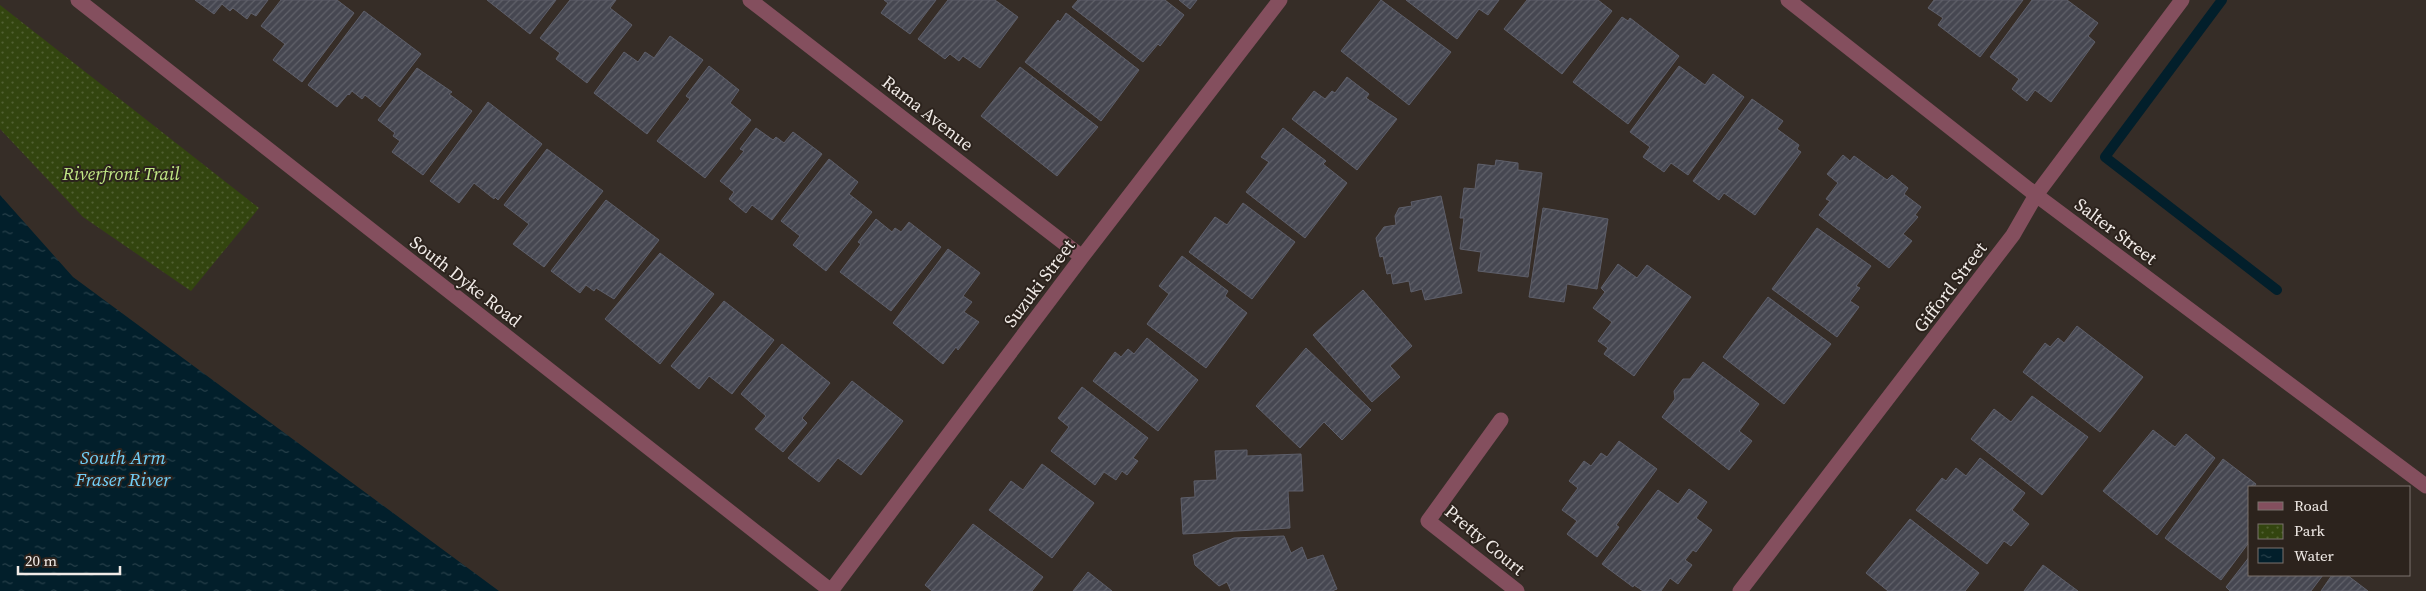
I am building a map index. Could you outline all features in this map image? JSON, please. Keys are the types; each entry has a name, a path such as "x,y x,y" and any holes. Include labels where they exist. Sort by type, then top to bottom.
{"street":[{"name":"South Dyke Road","path":"78,0 831,591"},
{"name":"Rama Avenue","path":"750,0 1082,257"},
{"name":"Suzuki Street","path":"831,591 1082,257 1280,0"},
{"name":"Salter Street","path":"1788,0 2036,195 2426,486"},
{"name":"Gifford Street","path":"1740,591 2013,235 2036,195 2182,0"},
{"name":"Pretty Court","path":"1502,420 1428,521 1517,591"}],"green space":[{"name":"Riverfront Trail","path":"0,5 259,208 191,291 83,217 0,129"}],"water":[{"name":"South Arm Fraser River","path":"0,195 73,277 499,591 0,591"}],"building":[{"path":"195,0 268,0 256,16 251,13 247,19 233,8 230,11 222,4 214,14"},
{"path":"281,0 337,0 354,13 302,82 273,60 285,44 261,26"},
{"path":"487,0 556,0 530,34"},
{"path":"570,0 616,0 610,8 632,25 587,83 556,59 560,53 540,38"},
{"path":"884,0 936,0 910,34 881,13 888,3"},
{"path":"948,0 995,0 1018,17 980,68 963,56 959,61 950,54 945,59 918,39"},
{"path":"1078,0 1165,0 1184,15 1160,46 1158,44 1143,62 1072,7"},
{"path":"1179,0 1197,0 1190,9"},
{"path":"1381,0 1451,52 1409,105 1341,51"},
{"path":"1406,0 1499,0 1488,15 1479,9 1457,39"},
{"path":"1527,0 1598,0 1612,11 1562,74 1504,29"},
{"path":"1934,0 2023,0 1980,57 1938,25 1943,18 1928,8"},
{"path":"2032,0 2067,0 2098,23 2088,36 2095,42 2051,102 2035,90 2027,101 2012,89 2019,79 1990,57"},
{"path":"364,11 421,54 380,107 365,95 362,99 352,91 337,107 308,85"},
{"path":"1066,13 1139,70 1101,121 1025,62 1058,20 1060,22"},
{"path":"1622,17 1628,21 1630,18 1679,56 1628,124 1573,82"},
{"path":"670,36 703,60 647,134 594,93 624,52 638,62 645,52 654,58"},
{"path":"709,66 739,90 730,103 751,120 705,178 657,141 690,99 686,96"},
{"path":"1679,66 1705,85 1713,74 1744,97 1688,175 1671,163 1664,172 1643,157 1650,147 1630,132"},
{"path":"1020,67 1098,127 1057,176 981,116"},
{"path":"417,68 452,92 449,94 472,111 423,175 392,152 400,141 393,136 395,133 378,120"},
{"path":"1347,77 1369,94 1366,98 1397,119 1357,170 1292,119 1314,91 1325,99 1332,91 1335,93"},
{"path":"1752,99 1783,121 1777,129 1799,145 1797,149 1801,152 1755,215 1724,193 1719,200 1693,181"},
{"path":"488,102 542,144 498,200 474,183 459,203 430,181"},
{"path":"756,128 773,140 776,137 784,143 793,132 822,154 772,220 752,205 746,213 729,199 734,192 720,181 744,151 740,149"},
{"path":"1283,128 1326,161 1323,164 1347,183 1305,238 1246,192 1269,162 1261,157"},
{"path":"547,149 603,191 544,267 513,244 529,224 504,205"},
{"path":"1843,155 1850,161 1854,156 1887,180 1892,175 1908,188 1904,194 1921,207 1915,215 1918,217 1903,234 1912,241 1889,268 1819,215 1830,201 1826,199 1838,183 1827,174"},
{"path":"829,159 858,182 849,194 872,212 826,271 793,245 800,236 781,221"},
{"path":"1496,160 1518,163 1518,170 1542,173 1528,277 1478,271 1481,252 1460,249 1464,218 1460,218 1464,188 1475,189 1478,164 1495,166"},
{"path":"1441,196 1462,293 1425,300 1422,289 1411,292 1409,281 1393,284 1391,273 1387,274 1383,256 1380,257 1376,238 1384,227 1396,225 1395,216 1399,208 1412,206 1411,202"},
{"path":"606,200 659,240 614,299 596,288 594,291 586,285 580,293 551,271"},
{"path":"1243,203 1295,242 1252,299 1189,252 1215,217 1227,225"},
{"path":"1543,208 1608,219 1597,289 1567,284 1564,302 1529,297"},
{"path":"876,219 892,232 895,228 901,232 909,222 941,247 891,311 840,272 861,244 858,242"},
{"path":"1817,228 1871,266 1856,286 1860,288 1850,301 1859,307 1837,337 1772,289"},
{"path":"948,249 980,273 963,296 972,302 964,312 979,322 958,350 956,347 943,364 893,323"},
{"path":"660,253 714,294 660,364 605,319"},
{"path":"1182,256 1228,291 1225,296 1247,313 1206,368 1147,324 1169,294 1159,286"},
{"path":"1618,264 1637,278 1647,265 1691,297 1634,376 1604,354 1608,348 1598,341 1612,322 1593,308 1605,292 1601,288"},
{"path":"1363,290 1412,346 1390,366 1400,377 1372,402 1313,335"},
{"path":"1768,297 1831,344 1784,404 1723,357"},
{"path":"724,301 774,340 732,394 709,376 699,389 671,366"},
{"path":"2077,326 2143,377 2100,432 2023,372 2045,343 2050,347 2058,338 2064,343"},
{"path":"1147,338 1198,380 1158,431 1093,381 1115,352 1121,357 1128,349 1134,354"},
{"path":"782,344 830,383 802,418 807,423 783,452 755,429 766,416 741,394"},
{"path":"1306,348 1371,410 1342,440 1324,422 1300,448 1256,406"},
{"path":"1703,362 1759,404 1739,431 1752,441 1729,470 1662,417 1675,399 1674,391 1683,379 1690,379"},
{"path":"852,381 903,421 861,475 838,458 819,482 788,458"},
{"path":"1082,387 1148,438 1133,458 1138,461 1127,475 1122,471 1116,480 1104,472 1095,485 1051,451 1069,427 1058,418"},
{"path":"2032,396 2088,437 2042,495 1971,439 1994,409 2011,422"},
{"path":"2153,430 2175,447 2186,434 2215,458 2157,535 2103,491"},
{"path":"1619,441 1657,469 1616,525 1619,527 1597,557 1567,534 1577,521 1562,510 1578,488 1569,481 1584,461 1591,466 1601,453 1607,457"},
{"path":"1247,450 1247,456 1301,454 1303,491 1288,491 1290,528 1183,534 1181,498 1195,497 1194,481 1217,480 1215,451"},
{"path":"1980,458 2025,493 2012,510 2029,524 2011,546 2004,541 1987,564 1916,510 1942,478 1946,481 1956,468 1966,476"},
{"path":"2223,459 2256,484 2255,486 2248,486 2248,544 2221,580 2165,538"},
{"path":"1042,464 1094,503 1052,558 989,510 1011,481 1023,490"},
{"path":"1689,489 1707,502 1696,518 1712,530 1696,552 1693,550 1685,560 1692,565 1678,584 1670,578 1661,591 1643,591 1634,585 1633,587 1602,564 1658,490 1678,504"},
{"path":"1910,519 1979,573 1965,591 1888,591 1866,573"},
{"path":"973,524 1043,577 1032,591 932,591 925,585"},
{"path":"1284,536 1291,553 1302,547 1307,560 1323,555 1337,589 1332,591 1231,591 1227,582 1219,586 1195,565 1193,555 1234,538"},
{"path":"2248,559 2248,576 2322,576 2311,591 2230,591 2226,587"},
{"path":"2043,565 2078,591 2024,591"},
{"path":"1088,572 1112,591 1073,591"},
{"path":"2331,576 2348,576 2368,591 2321,591"}],"waterway":[{"path":"2222,0 2105,157 2277,290"}]}
